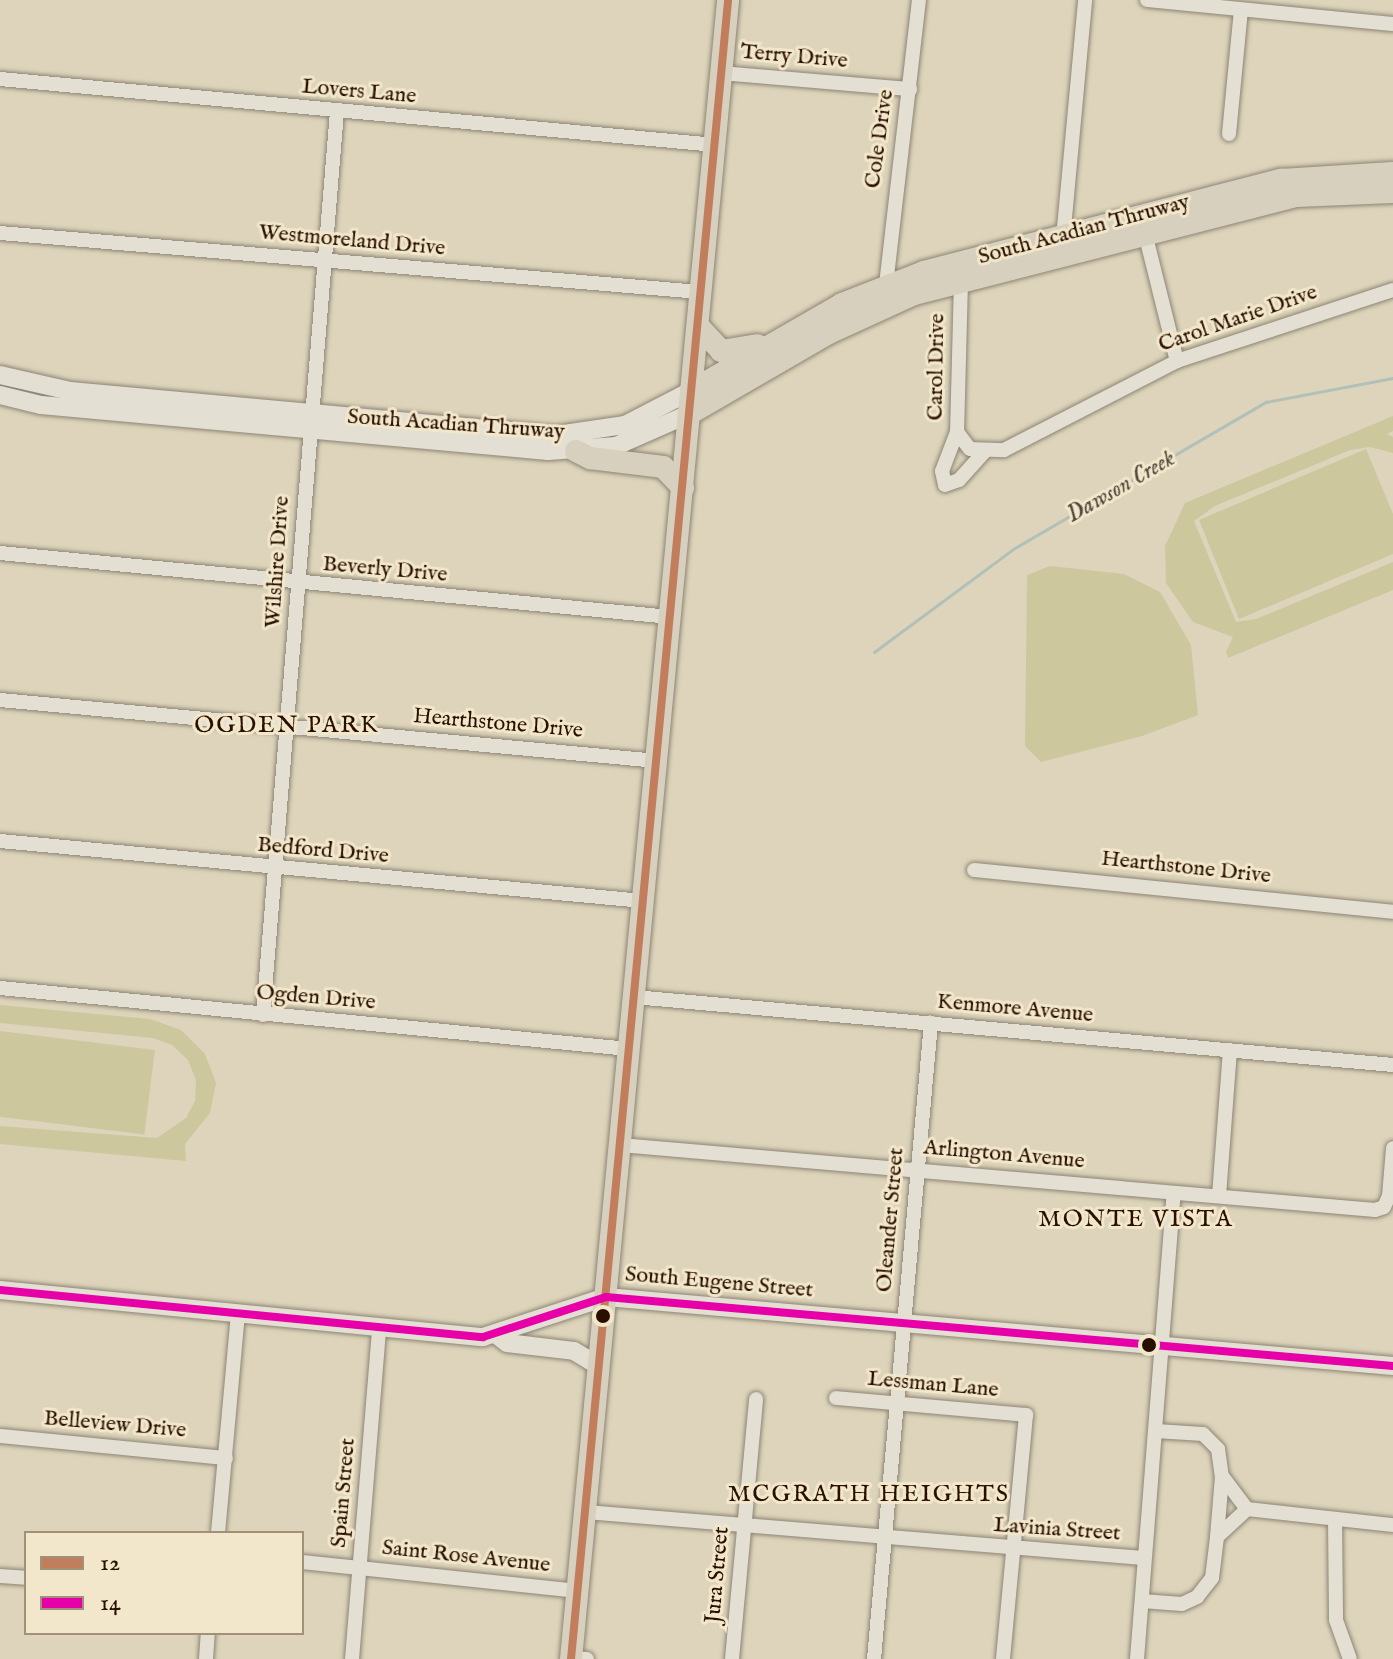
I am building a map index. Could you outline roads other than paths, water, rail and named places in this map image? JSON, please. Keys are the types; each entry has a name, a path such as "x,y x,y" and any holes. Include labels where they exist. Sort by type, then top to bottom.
{"main road":[{"path":"577,1659 578,1591 728,0"},
{"name":"South Acadian Thruway","path":"691,391 775,341 886,285 1143,225 1297,177 1393,173"},
{"name":"South Acadian Thruway","path":"1143,225 1316,193 1393,192"},
{"name":"South Acadian Thruway","path":"689,414 852,321 914,294 1072,243"},
{"path":"698,326 721,351 775,341"},
{"path":"576,451 590,458 663,467 683,488"}],"street":[{"name":"Cole Drive","path":"886,285 919,0"},
{"path":"1072,243 1085,0"},
{"path":"1147,0 1393,24"},
{"path":"1229,134 1241,10"},
{"name":"Terry Drive","path":"722,73 910,89"},
{"name":"Lovers Lane","path":"0,79 715,145"},
{"name":"Wilshire Drive","path":"263,1015 337,112"},
{"path":"1143,225 1177,361"},
{"name":"Westmoreland Drive","path":"0,233 700,292"},
{"name":"Carol Drive","path":"961,281 957,432 978,449"},
{"name":"Carol Marie Drive","path":"978,449 1004,450 1177,361 1393,290"},
{"name":"South Acadian Thruway","path":"0,375 70,391 311,422 576,451 628,443 689,414"},
{"name":"South Acadian Thruway","path":"0,395 41,405 577,434 639,419 691,391"},
{"path":"957,432 942,471 945,485 959,480 978,449"},
{"name":"Beverly Drive","path":"0,553 299,584 671,617"},
{"name":"Hearthstone Drive","path":"0,700 657,761"},
{"name":"Bedford Drive","path":"0,841 643,901"},
{"name":"Hearthstone Drive","path":"974,870 1393,912"},
{"name":"Ogden Drive","path":"0,988 629,1049"},
{"name":"Kenmore Avenue","path":"634,997 1393,1065"},
{"name":"Oleander Street","path":"874,1659 931,1023"},
{"path":"1219,1196 1230,1050"},
{"name":"Arlington Avenue","path":"620,1145 1174,1193 1384,1207 1393,1148"},
{"path":"1137,1659 1174,1193"},
{"name":"South Eugene Street","path":"0,1290 238,1312 379,1330 498,1336 606,1297 1393,1366"},
{"path":"218,1531 238,1312"},
{"name":"Spain Street","path":"352,1659 379,1330"},
{"path":"498,1336 507,1343 574,1351 599,1366"},
{"name":"Lessman Lane","path":"836,1398 1026,1415 1014,1549"},
{"name":"Jura Street","path":"732,1659 756,1399"},
{"path":"1142,1601 1182,1604 1197,1597 1212,1578 1217,1537 1222,1476 1218,1449 1203,1434 1156,1431"},
{"name":"Belleview Drive","path":"0,1436 226,1458"},
{"path":"1222,1476 1247,1509 1393,1525"},
{"path":"1217,1537 1247,1509"},
{"name":"Lavinia Street","path":"586,1512 1143,1558"},
{"path":"1335,1519 1336,1620 1350,1659"},
{"path":"1003,1659 1014,1549"},
{"name":"Saint Rose Avenue","path":"304,1562 578,1591"},
{"path":"0,1576 24,1578"},
{"path":"206,1659 208,1635"}],"waterway":[{"name":"Dawson Creek","path":"874,652 1013,549 1266,402 1393,378"}],"district":[{"name":"OGDEN PARK","path":"287,726"},
{"name":"MONTE VISTA","path":"1136,1220"},
{"name":"MCGRATH HEIGHTS","path":"869,1495"}]}
